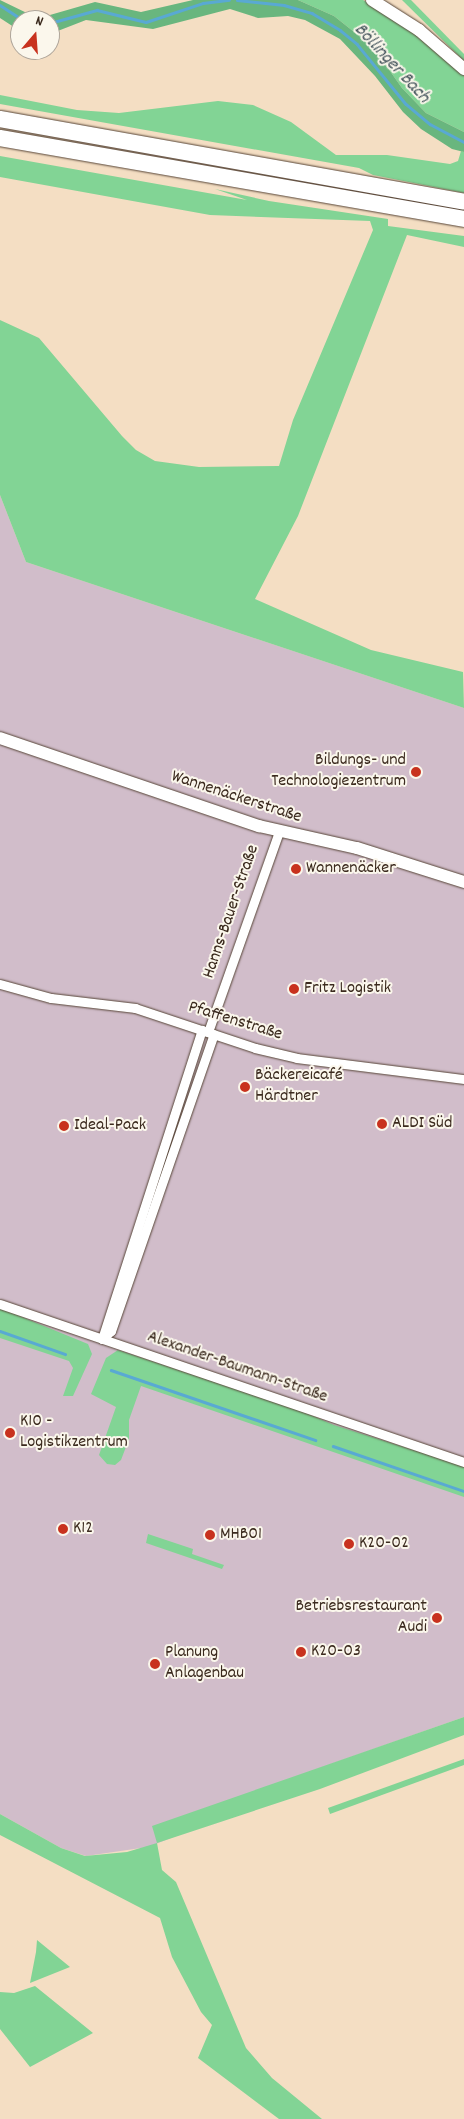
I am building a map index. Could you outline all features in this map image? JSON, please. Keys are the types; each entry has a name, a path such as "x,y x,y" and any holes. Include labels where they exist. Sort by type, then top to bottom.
{"highway":[{"path":"0,119 464,202"},
{"path":"0,138 464,219"}],"street":[{"path":"372,0 419,30 464,69"},
{"name":"Wannenäckerstraße","path":"0,738 279,832 357,848 464,882"},
{"name":"Hanns-Bauer-Straße","path":"102,1339 111,1331 146,1216 208,1032 279,832"},
{"name":"Pfaffenstraße","path":"0,984 51,998 135,1008 297,1058 464,1079"},
{"name":"Alexander-Baumann-Straße","path":"0,1304 464,1462"}],"shaded area":[{"path":"0,495 26,562 464,708 464,1717 201,1810 207,1824 148,1847 86,1856 61,1848 0,1814"}],"green space":[{"path":"0,0 21,10 10,10 10,24 0,18"},
{"path":"193,0 298,0 334,16 373,47 402,88 426,113 464,132 464,152 452,149 421,129 403,112 375,76 340,39 305,20 288,16 258,18 230,9 153,29 86,20 60,30 60,12 95,2 141,12"},
{"path":"298,0 363,0 388,13 464,74 464,132 426,113 402,88 373,47 334,16"},
{"path":"402,0 411,0 464,54 464,61"},
{"path":"0,95 77,110 119,113 218,101 253,105 291,122 336,155 387,155 450,164 458,161 461,151 464,152 464,193 373,175 359,168 0,104"},
{"path":"0,156 247,200 215,189 269,201 388,219 388,226 464,236 464,247 407,235 298,516 255,599 371,650 463,672 464,708 26,562 0,495 0,320 39,338 122,436 136,450 155,461 199,467 279,466 293,420 373,230 370,221 210,215 0,177"},
{"path":"0,1308 88,1344 92,1354 73,1396 63,1396 73,1368 69,1361 0,1338"},
{"path":"118,1350 297,1409 334,1425 464,1466 464,1497 141,1386 129,1420 129,1439 121,1460 115,1465 107,1464 99,1455 116,1407 91,1394 106,1358"},
{"path":"148,1534 193,1549 192,1554 224,1565 222,1569 146,1543"},
{"path":"464,1717 464,1735 320,1789 157,1843 152,1826"},
{"path":"464,1759 464,1765 330,1814 328,1808"},
{"path":"0,1814 61,1848 85,1856 127,1852 157,1843 162,1870 176,1882 246,2048 272,2078 322,2119 279,2119 198,2058 212,2025 201,2012 172,1957 160,1918 0,1835"},
{"path":"37,1940 70,1967 30,1983 36,1952"},
{"path":"35,1986 93,2033 30,2067 0,2029 0,1992 14,1993"}],"waterway":[{"name":"Böllinger Bach","path":"60,20 97,10 146,22 203,3 229,0"},
{"name":"Böllinger Bach","path":"237,0 284,5 312,13 340,30 357,44 406,104 430,124 464,142"},
{"name":"Böllinger Bach","path":"0,5 10,12"},
{"path":"0,1331 65,1354"},
{"path":"111,1370 315,1440"},
{"path":"333,1446 464,1491"}],"place":[{"name":"Bildungs- und Technologiezentrum","path":"416,772"},
{"name":"Wannenäcker","path":"296,869"},
{"name":"Fritz Logistik","path":"294,989"},
{"name":"Bäckereicafé Härdtner","path":"245,1087"},
{"name":"ALDI Süd","path":"382,1124"},
{"name":"Ideal-Pack","path":"64,1126"},
{"name":"K10 - Logistikzentrum","path":"10,1433"},
{"name":"K12","path":"63,1529"},
{"name":"MHB01","path":"210,1535"},
{"name":"K20-02","path":"349,1544"},
{"name":"Betriebsrestaurant Audi","path":"437,1618"},
{"name":"K20-03","path":"301,1652"},
{"name":"Planung Anlagenbau","path":"155,1664"}]}
